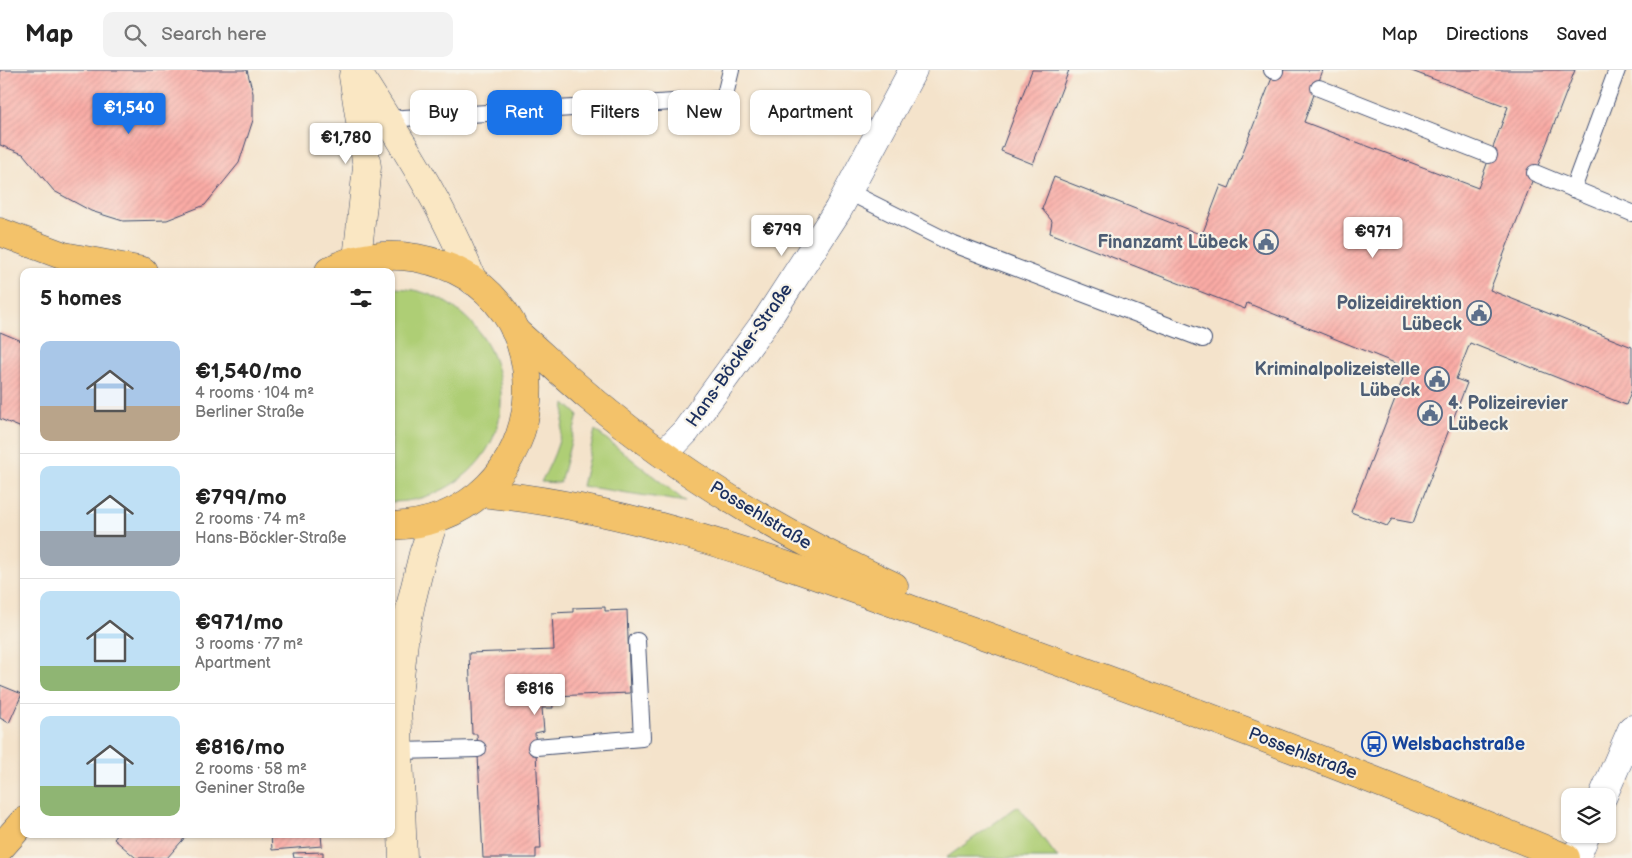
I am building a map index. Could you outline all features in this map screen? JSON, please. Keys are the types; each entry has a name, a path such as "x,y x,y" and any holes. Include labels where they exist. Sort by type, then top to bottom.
{"main road":[{"path":"354,70 387,119 439,204 474,281"},
{"path":"354,70 367,167 358,259"},
{"path":"0,232 74,264 113,268"},
{"path":"336,268 358,259 398,255 438,262 474,281 498,304 515,331 525,359 529,389 526,418 511,455 501,472 481,493 459,509 435,519 410,525 395,526"},
{"name":"Possehlstraße","path":"515,331 590,398 664,454 784,532 861,571 1037,653"},
{"name":"Possehlstraße","path":"481,493 563,503 720,542 1037,653 1354,771 1566,858"},
{"path":"395,687 411,603 423,554 435,519"},
{"path":"395,720 403,858"},
{"path":"2,843 20,825"}],"street":[{"name":"Hans-Böckler-Straße","path":"664,454 686,431 766,321 838,210 913,70"},
{"path":"1606,788 1632,729"},
{"path":"1576,858 1582,843"}],"lane":[{"path":"387,119 724,100 731,70"},
{"path":"1573,189 1617,70"},
{"path":"1319,88 1489,155"},
{"path":"1535,173 1632,213"},
{"path":"848,191 953,244 1203,339"},
{"path":"536,747 642,738 636,641"},
{"path":"396,748 478,749"}],"green space":[{"path":"395,288 414,290 435,297 454,308 471,322 484,340 494,359 500,381 501,403 498,424 491,443 480,460 466,474 449,486 431,495 395,502"},
{"path":"565,403 578,415 560,483 541,482 558,444 563,425"},
{"path":"595,430 686,502 582,486"},
{"path":"1018,806 1058,858 946,858"}],"building":[{"path":"0,70 247,70 253,93 253,120 239,163 205,205 167,220 123,221 91,211 54,191 23,154 0,145"},
{"path":"1032,70 1069,70 1033,164 1001,151"},
{"path":"1275,70 1323,70 1304,122 1478,188 1508,107 1409,70 1575,70 1490,290 1632,347 1632,389 1626,405 1470,343 1456,379 1467,383 1413,523 1392,519 1387,526 1351,512 1407,368 1247,303 1245,309 1050,233 1052,221 1042,209 1054,177 1202,235 1221,185 1229,188"},
{"path":"0,332 20,340 20,427 0,419"},
{"path":"605,607 605,611 627,610 630,693 552,696 553,708 542,708 544,731 535,733 541,849 536,849 536,858 483,858 477,734 472,734 469,653 554,650 552,613 573,612 573,608"},
{"path":"0,685 20,693 20,698 9,723 0,718"},
{"path":"184,838 167,858 136,858 114,839"},
{"path":"271,838 321,838 322,846 272,850"},
{"path":"323,852 323,858 294,858 293,853"}],"place":[{"name":"Finanzamt Lübeck","path":"1266,242"},
{"name":"Polizeidirektion Lübeck","path":"1479,313"},
{"name":"Kriminalpolizeistelle Lübeck","path":"1437,379"},
{"name":"4. Polizeirevier Lübeck","path":"1430,413"},
{"name":"Welsbachstraße","path":"1374,744"}]}
